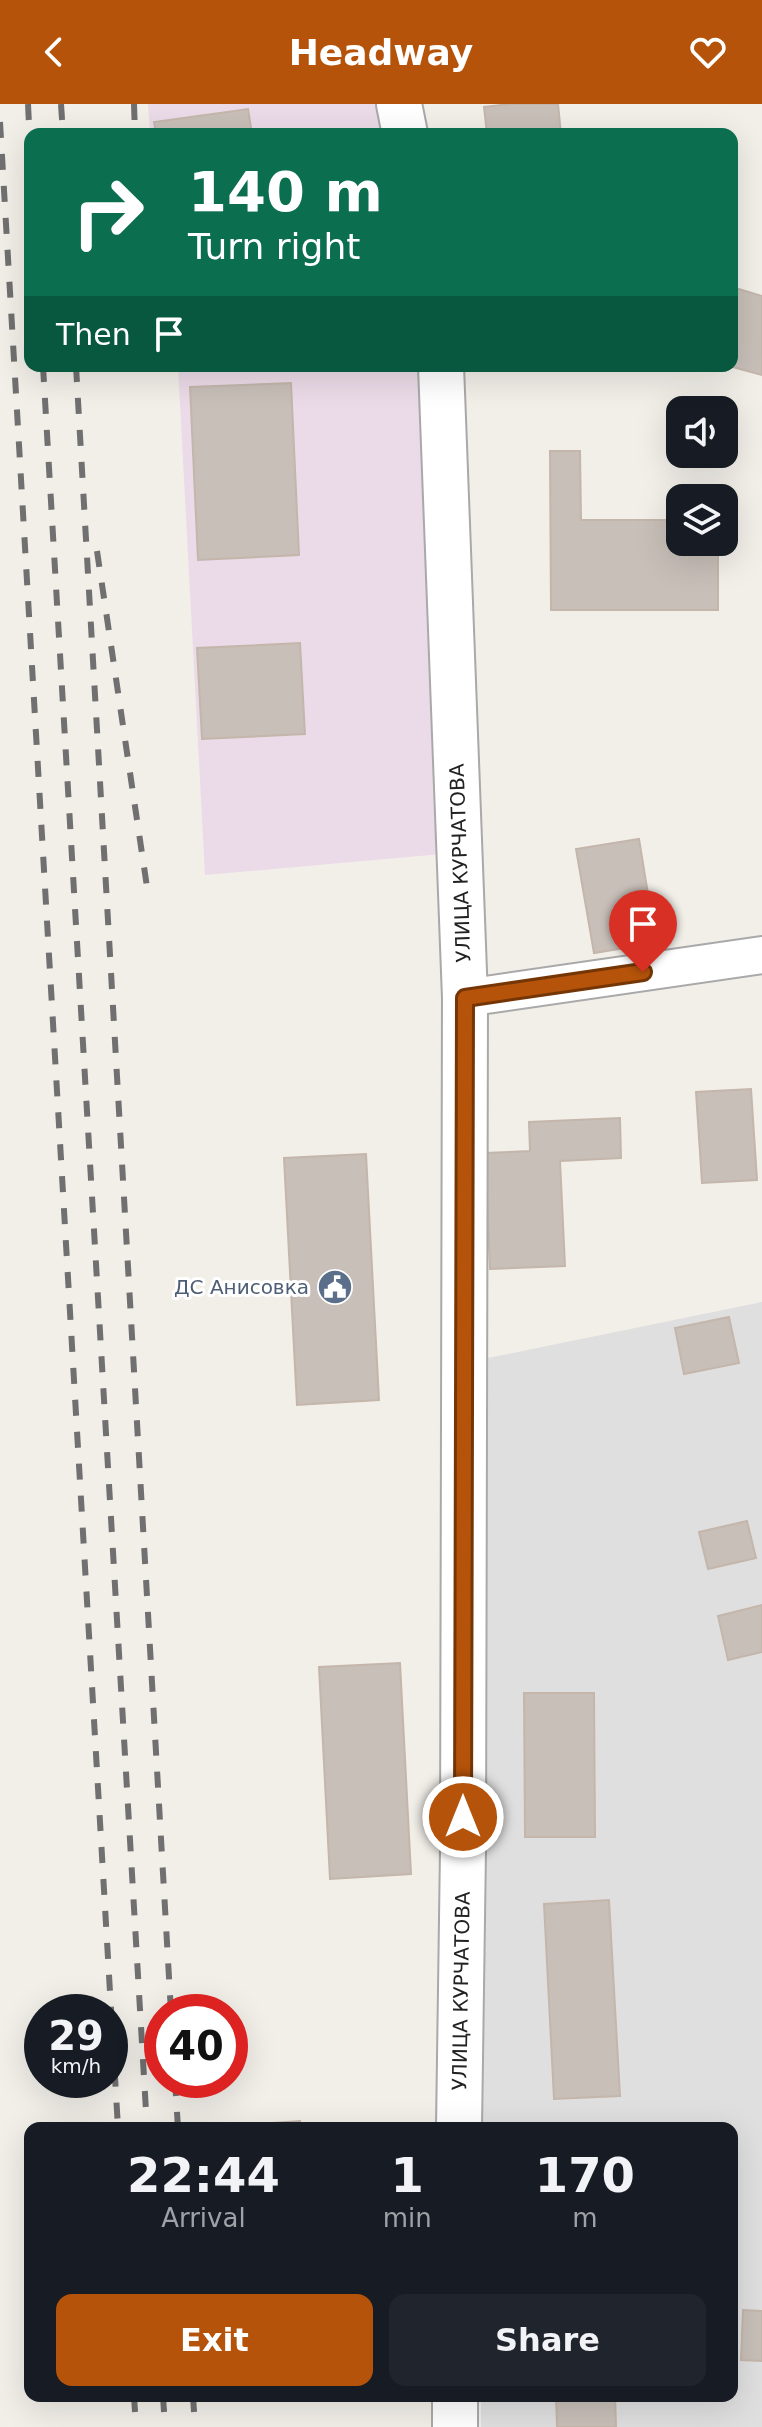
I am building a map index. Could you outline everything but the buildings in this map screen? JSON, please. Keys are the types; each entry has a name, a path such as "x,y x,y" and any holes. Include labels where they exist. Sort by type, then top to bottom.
{"street":[{"path":"399,104 404,128"},
{"name":"УЛИЦА КУРЧАТОВА","path":"441,372 465,998 459,2122"},
{"path":"465,998 762,955"},
{"path":"455,2402 455,2427"}],"shaded area":[{"path":"148,104 378,104 383,128 150,128"},
{"path":"178,372 421,372 442,854 205,875"},
{"path":"762,1302 762,2427 481,2427 481,2402 738,2402 738,2122 482,2122 483,1359"}],"railway":[{"path":"28,104 29,128"},
{"path":"61,104 63,128"},
{"path":"134,104 135,128"},
{"path":"0,122 118,2122"},
{"path":"43,372 147,2122"},
{"path":"76,372 170,1994"},
{"path":"97,551 147,887"},
{"path":"176,2098 178,2122"},
{"path":"134,2402 136,2427"},
{"path":"163,2402 165,2427"},
{"path":"193,2402 195,2427"}],"place":[{"name":"ДС Анисовка","path":"335,1287"}],"route":[{"path":"463,1817 465,998 643,972"}]}
